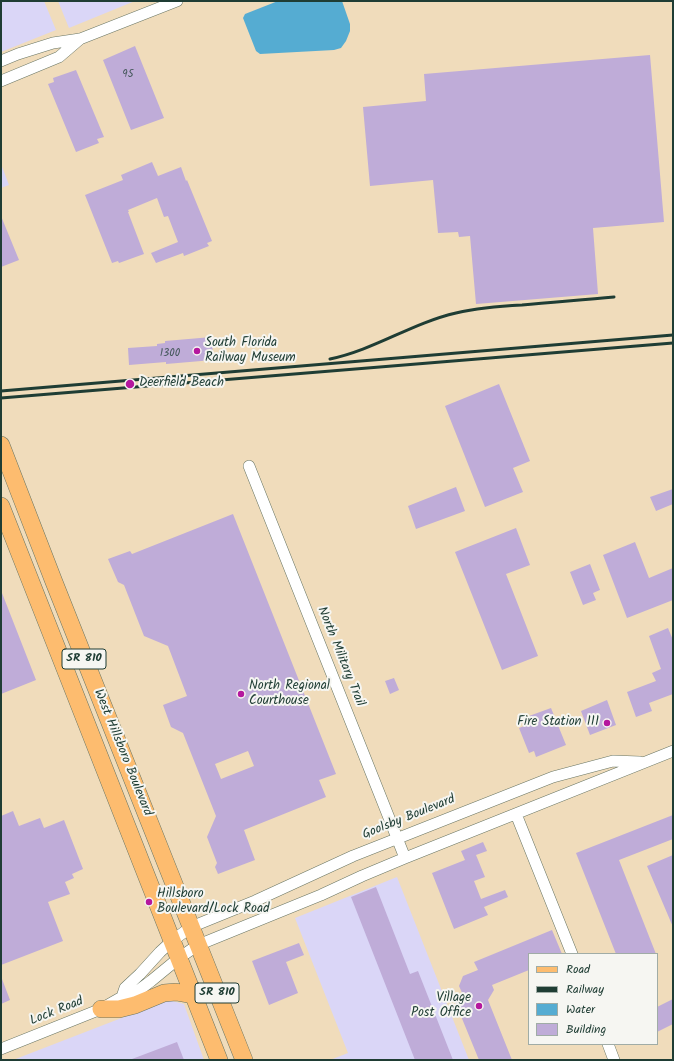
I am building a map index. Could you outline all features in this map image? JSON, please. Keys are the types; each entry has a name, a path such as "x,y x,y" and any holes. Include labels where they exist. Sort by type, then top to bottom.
{"main road":[{"name":"West Hillsboro Boulevard","path":"1,445 244,1060"},
{"name":"West Hillsboro Boulevard","path":"3,511 219,1060"},
{"path":"3,511 24,524 40,546"},
{"path":"82,712 104,731 115,736"},
{"path":"101,1009 119,1009 135,1005 164,993 176,992 193,995"}],"street":[{"path":"1,61 53,43 80,39 177,1"},
{"path":"1,80 59,58 80,39"},
{"name":"North Military Trail","path":"249,466 405,858"},
{"name":"Goolsby Boulevard","path":"198,945 321,895 405,858 673,751"},
{"name":"Goolsby Boulevard","path":"172,941 191,927 255,901 353,856 553,777 613,761 645,762"},
{"path":"516,814 572,953"},
{"name":"Lock Road","path":"122,997 125,988 172,941"},
{"path":"179,958 198,945"},
{"name":"Lock Road","path":"1,1049 101,1009 122,997 131,996 179,958"},
{"path":"608,1045 614,1060"}],"shaded area":[{"path":"1,1 44,1 56,30 1,52"},
{"path":"58,1 135,1 69,28"},
{"path":"1,164 9,185 1,188"},
{"path":"397,877 469,1060 330,1060 348,1053 295,918"},
{"path":"168,1000 184,1004 204,1060 13,1060"}],"water":[{"path":"278,1 342,1 350,24 350,31 346,41 341,48 334,50 260,54 256,51 243,18 245,14"}],"building":[{"path":"135,46 164,118 131,130 103,60"},
{"path":"650,55 664,222 593,228 598,294 476,304 470,236 459,237 458,232 438,233 433,180 370,186 363,107 426,101 424,74"},
{"path":"76,70 104,137 97,139 99,143 76,152 48,84 54,82 53,78"},
{"path":"152,162 158,176 181,167 212,241 207,243 209,246 184,256 183,253 156,263 151,253 178,242 168,216 164,217 157,198 128,210 144,254 119,263 118,261 112,263 85,195 123,180 121,175"},
{"path":"1,216 19,260 1,267"},
{"path":"212,337 213,360 166,364 166,362 129,365 128,348 157,346 157,344 165,343 165,341"},
{"path":"499,384 530,461 513,468 523,492 485,507 445,406"},
{"path":"456,487 465,511 416,529 408,506"},
{"path":"673,489 673,504 656,511 650,497"},
{"path":"233,514 336,774 319,780 326,797 244,830 255,860 218,874 215,867 217,863 207,837 216,816 183,733 171,727 163,705 187,696 168,646 144,636 124,585 118,582 108,559 130,551 132,554","holes":["248,751 254,766 221,779 215,764"]},
{"path":"516,528 530,565 506,574 538,656 502,670 455,552"},
{"path":"635,542 649,578 673,568 673,600 627,618 603,555"},
{"path":"590,564 600,590 593,593 596,600 583,605 570,572"},
{"path":"2,593 36,680 1,694 1,594"},
{"path":"668,628 673,640 673,694 649,703 652,711 636,717 627,692 656,681 652,673 661,669 649,636"},
{"path":"394,678 399,690 390,694 385,681"},
{"path":"607,700 616,725 590,735 581,711"},
{"path":"551,708 566,745 536,757 534,751 529,753 519,728 532,723 529,716"},
{"path":"13,811 19,826 40,818 44,828 64,820 83,869 72,874 74,878 65,882 70,894 48,902 63,941 1,965 1,816"},
{"path":"673,815 673,839 619,860 656,953 616,953 576,853"},
{"path":"483,842 487,851 476,855 485,877 474,881 481,899 505,890 508,897 484,907 488,915 454,929 432,873 465,860 461,851"},
{"path":"673,855 673,927 647,866"},
{"path":"376,887 410,974 418,971 453,1060 415,1060 351,897"},
{"path":"552,930 562,953 528,953 528,970 492,985 494,990 488,1000 512,1060 479,1060 454,999 463,995 459,986 463,976 478,970 474,962"},
{"path":"299,943 304,955 286,962 298,993 269,1005 252,961"},
{"path":"2,979 10,1000 1,1004 1,980"},
{"path":"673,999 673,1024 658,1032 658,1006"},
{"path":"177,1042 184,1060 132,1060 132,1059"}],"railway":[{"path":"330,359 346,355 424,323 456,313 497,307 614,297"},
{"path":"1,391 673,335"},
{"path":"1,398 673,343"}],"place":[{"name":"South Florida Railway Museum","path":"197,351"},
{"name":"Deerfield Beach","path":"130,384"},
{"name":"North Regional Courthouse","path":"241,694"},
{"name":"Fire Station 111","path":"607,723"},
{"name":"Hillsboro Boulevard/Lock Road","path":"149,902"},
{"name":"Village Post Office","path":"479,1006"}]}
